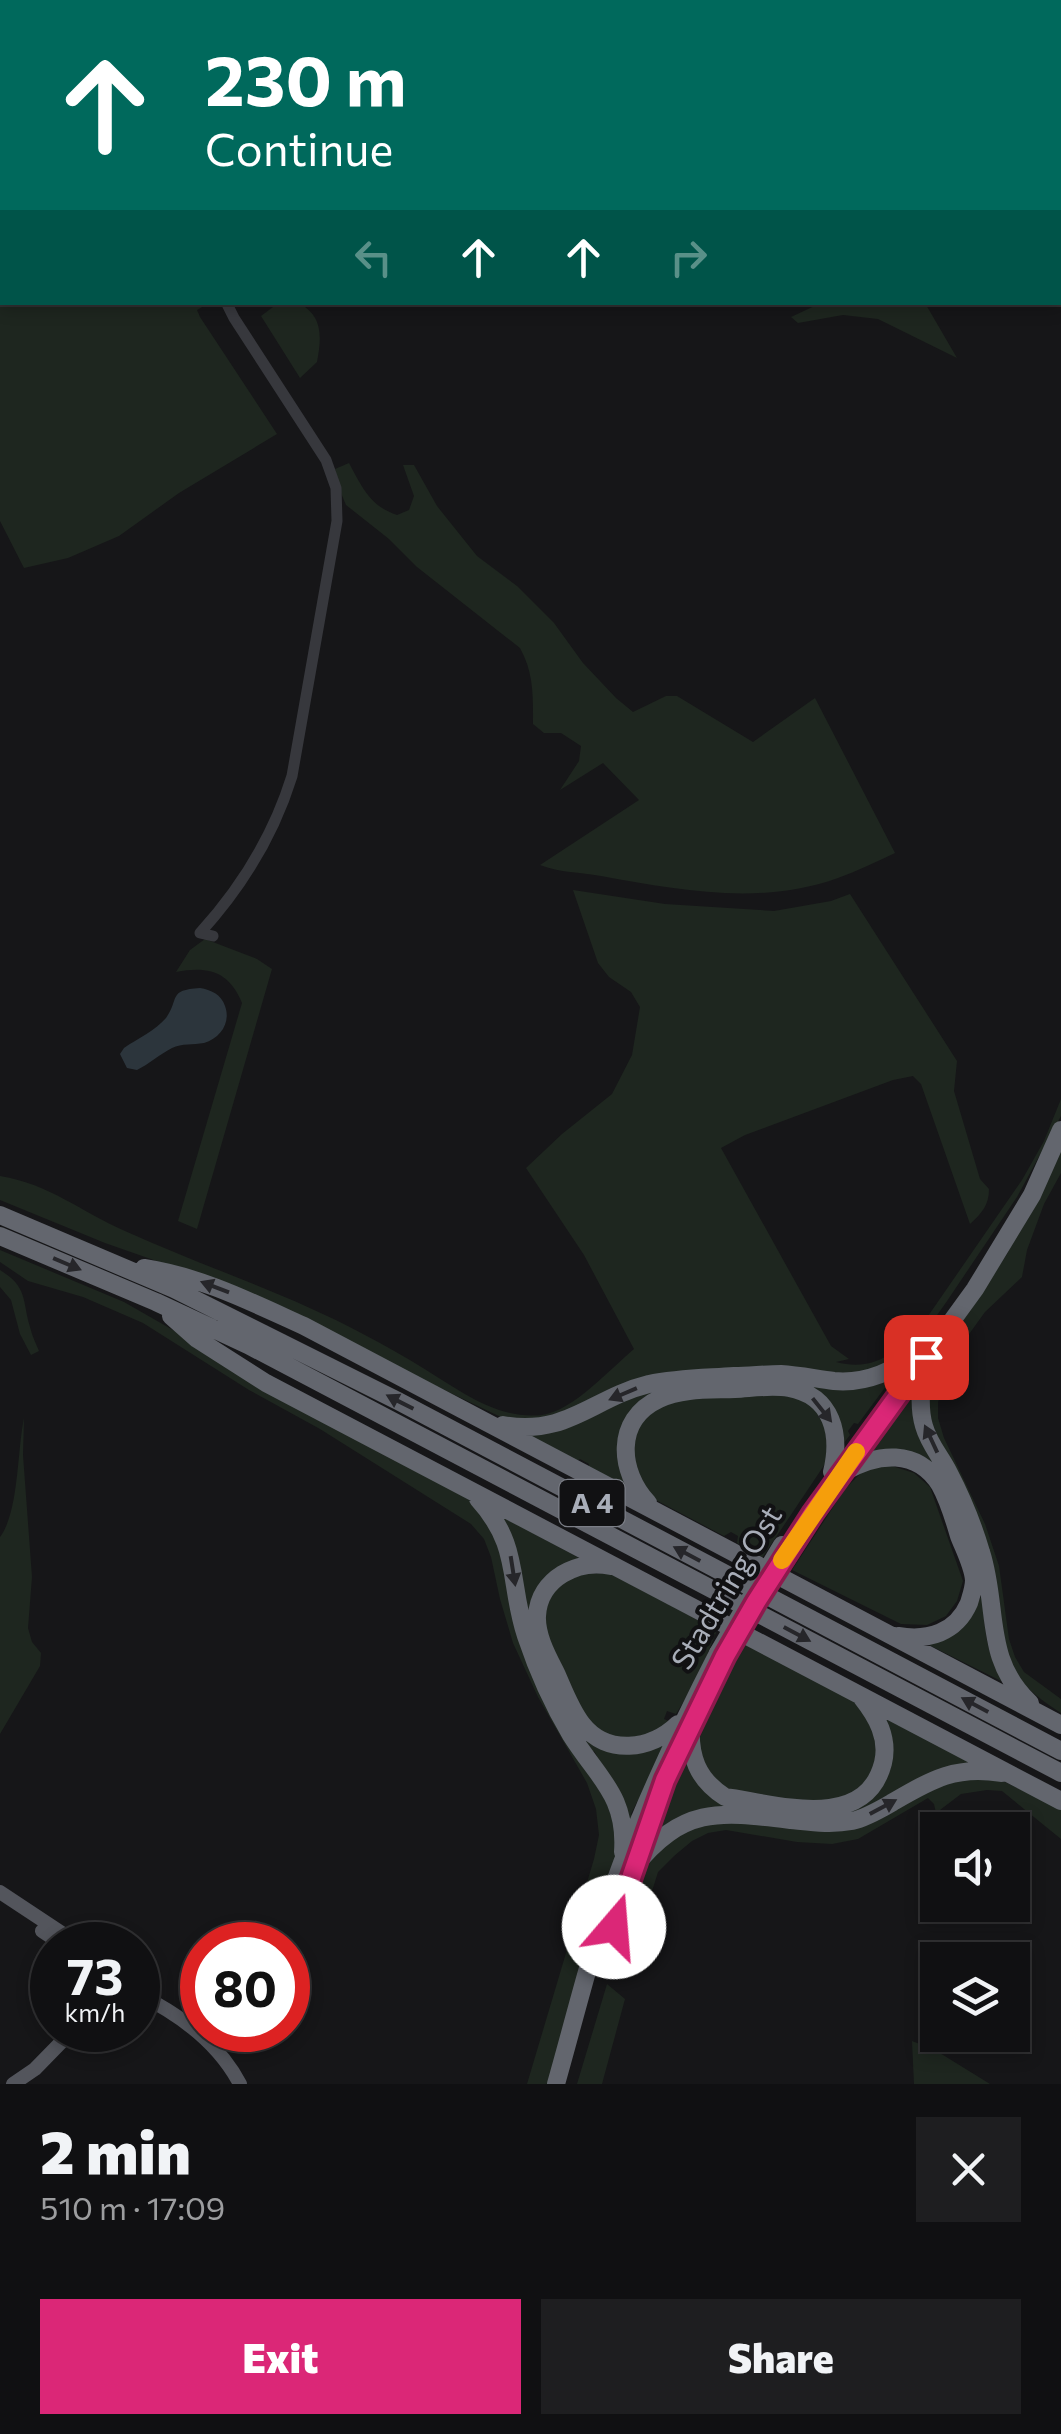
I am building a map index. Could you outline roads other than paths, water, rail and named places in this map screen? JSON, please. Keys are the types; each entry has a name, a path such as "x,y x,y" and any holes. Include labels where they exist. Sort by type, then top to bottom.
{"highway":[{"path":"1053,1721 1023,1696 1002,1666 981,1550 958,1492 932,1446 923,1422 920,1392 924,1354 1042,1169 1061,1130"},
{"name":"A 4","path":"0,1214 174,1289 398,1401 1061,1750"},
{"name":"A 4","path":"0,1236 248,1345 1061,1773"},
{"path":"118,1264 178,1273 304,1326 1053,1721"},
{"path":"156,1302 197,1340 266,1383 1061,1801"},
{"path":"487,1421 545,1426 578,1416 626,1391 677,1379 781,1374 858,1381 924,1354"},
{"name":"Stadtring Ost","path":"556,2084 583,1988 688,1720 785,1547 924,1354"},
{"path":"656,1510 636,1490 625,1454 627,1437 648,1405 682,1392 770,1387 806,1392 821,1404 834,1426 836,1474 875,1458 905,1459 932,1475 948,1501 974,1580 965,1611 944,1632 928,1637 892,1636"},
{"path":"467,1488 503,1532 528,1642 571,1735 609,1786 620,1812 628,1866"},
{"path":"619,1568 603,1564 570,1569 551,1583 537,1616 550,1662 577,1716 600,1739 614,1745 644,1744 688,1720 699,1773 725,1797 832,1810 853,1802 872,1786 882,1768 879,1723 858,1694"},
{"path":"628,1866 665,1834 696,1818 735,1813 838,1823 857,1820 952,1773 981,1771 1013,1776"},
{"name":"Stadtring Ost","path":"569,2084 628,1866"}],"main road":[{"path":"0,1892 45,1922"},
{"path":"0,1903 30,1923"},
{"path":"162,2005 218,2051 240,2084"},
{"path":"13,2084 52,2052"}],"street":[{"path":"214,936 200,933 252,865 276,820 292,776 337,521 336,488 326,460 228,305"}]}
